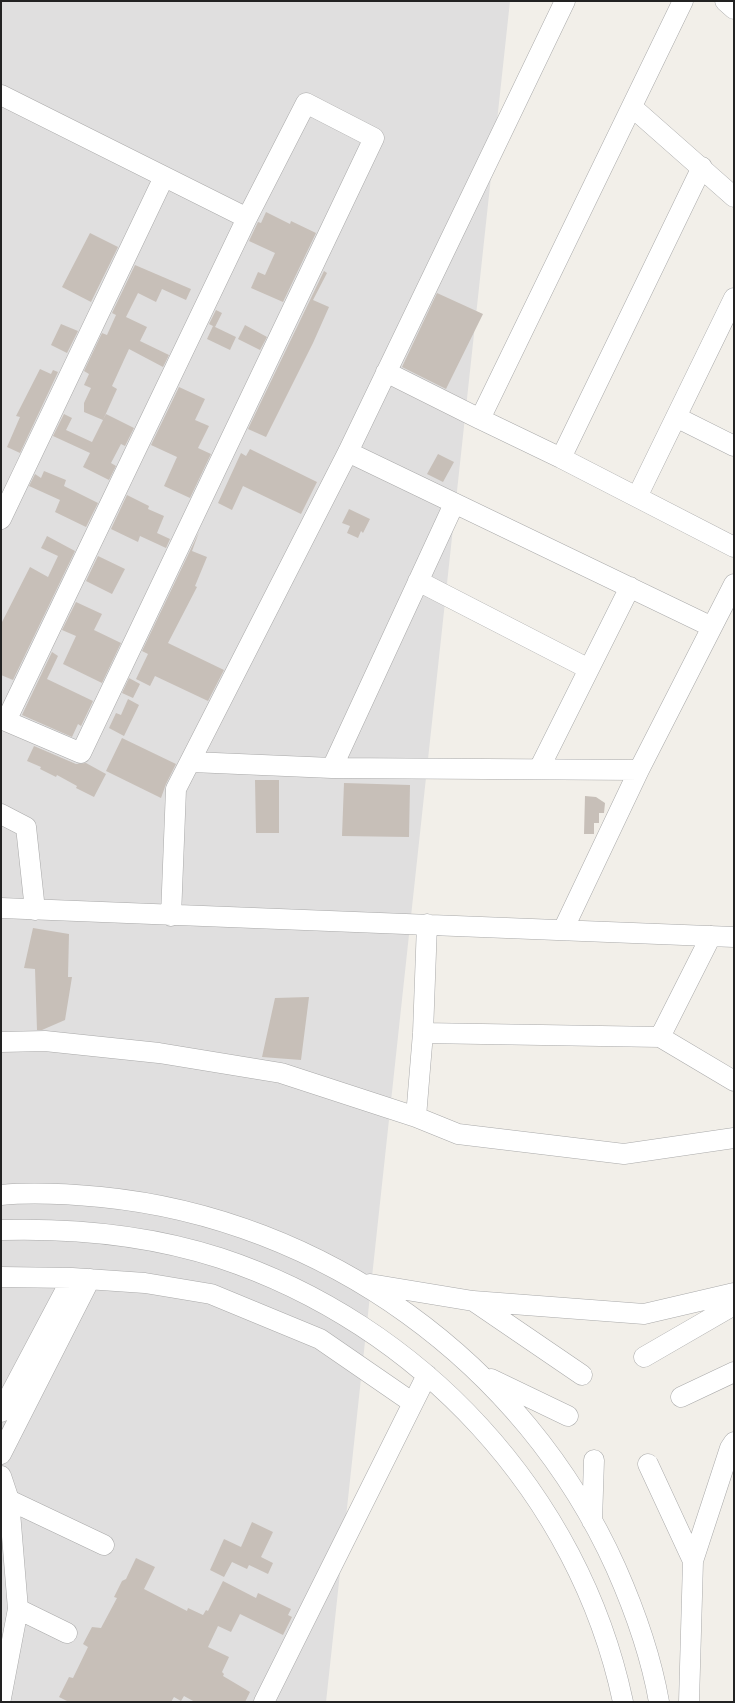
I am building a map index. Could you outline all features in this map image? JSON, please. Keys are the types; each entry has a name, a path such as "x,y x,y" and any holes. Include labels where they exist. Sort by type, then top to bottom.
{"street":[{"path":"171,916 176,790 192,762 348,452 565,1"},
{"path":"480,419 683,1"},
{"path":"724,1 734,9"},
{"path":"1,96 247,218"},
{"path":"306,103 374,138 81,753 4,720 247,218 306,103"},
{"path":"632,107 702,167 734,197"},
{"path":"561,458 702,167"},
{"path":"1,519 164,177"},
{"path":"637,497 734,298"},
{"path":"386,372 561,458 734,547"},
{"path":"676,417 734,446"},
{"path":"348,452 712,627"},
{"path":"332,768 454,504"},
{"path":"418,581 589,669"},
{"path":"563,930 639,770 734,584"},
{"path":"539,769 630,587"},
{"path":"192,762 332,768 639,770"},
{"path":"1,814 26,827 35,910"},
{"path":"1,908 171,916 427,924 734,937"},
{"path":"416,1117 424,1033 427,924"},
{"path":"660,1037 711,936"},
{"path":"424,1033 660,1037 734,1081"},
{"path":"1,1042 45,1041 159,1053 281,1073 416,1117 458,1134 624,1154 734,1138"},
{"path":"1,1195 44,1194 89,1196 155,1204 191,1212 227,1223 276,1240 330,1265 362,1283 424,1325 480,1373 506,1400 544,1446 574,1489 592,1521 625,1588 649,1658 659,1702"},
{"path":"1,1230 38,1229 111,1234 162,1243 219,1258 287,1284 320,1301 382,1339 427,1375 464,1409 489,1436 529,1487 553,1524 574,1562 600,1622 612,1656 623,1702"},
{"path":"1,1277 81,1279 145,1283 211,1294 320,1338 413,1403"},
{"path":"1,1412 81,1279"},
{"path":"1,1454 81,1279"},
{"path":"362,1283 473,1301 644,1314 734,1293"},
{"path":"473,1301 582,1375"},
{"path":"644,1357 734,1305"},
{"path":"680,1397 734,1372"},
{"path":"480,1373 568,1416"},
{"path":"264,1702 427,1375"},
{"path":"689,1702 693,1561 730,1448 734,1442"},
{"path":"592,1521 594,1460"},
{"path":"648,1464 693,1561"},
{"path":"1,1476 9,1500 18,1609 1,1698"},
{"path":"9,1500 104,1546"},
{"path":"18,1609 67,1634"}],"shaded area":[{"path":"1,1 510,1 326,1702 1,1702"}],"building":[{"path":"266,212 290,224 291,221 316,233 283,302 251,288 258,272 265,275 275,253 249,241 258,222 261,223"},
{"path":"90,233 118,247 91,302 62,287"},
{"path":"135,265 191,289 186,300 162,289 156,302 138,293 126,317 147,327 140,341 169,355 163,367 129,349 112,386 117,389 103,420 84,412 84,403 91,388 84,385 89,374 84,371 102,333 107,335 116,315 112,313"},
{"path":"324,271 327,273 313,300 329,307 313,343 266,437 248,429"},
{"path":"437,293 483,314 446,389 402,367"},
{"path":"216,310 222,313 215,327 209,324"},
{"path":"61,324 78,331 67,353 51,345"},
{"path":"245,325 267,337 260,350 238,339"},
{"path":"213,326 236,337 230,350 207,339"},
{"path":"40,369 51,374 53,370 58,372 20,453 7,447 20,417 16,416"},
{"path":"179,387 205,399 195,420 209,426 198,448 211,454 190,498 164,486 177,457 151,445"},
{"path":"64,414 72,418 66,430 92,442 106,414 134,428 125,446 121,444 111,463 116,466 109,480 83,467 90,453 53,436"},
{"path":"250,449 317,482 301,514 243,486 232,510 218,503 241,453 246,456"},
{"path":"438,454 454,462 443,482 427,474"},
{"path":"44,471 66,480 64,486 98,503 86,527 55,512 60,500 29,486 35,474 41,478"},
{"path":"127,495 149,506 148,509 164,516 157,533 170,539 166,548 140,536 138,542 111,529"},
{"path":"349,509 370,519 363,533 361,531 358,538 347,533 350,526 342,523"},
{"path":"199,532 192,551 207,557 195,586 197,587 168,643 224,670 208,701 155,676 150,686 136,679 148,654 142,651"},
{"path":"47,536 75,551 13,680 1,675 1,624 30,567 48,577 58,556 41,548"},
{"path":"98,556 125,569 112,594 86,581"},
{"path":"76,602 102,614 94,630 121,643 102,683 63,664 76,636 62,630"},
{"path":"52,652 58,656 47,679 93,701 81,726 78,724 72,737 22,715"},
{"path":"129,678 140,684 133,698 122,693"},
{"path":"128,699 139,705 124,736 109,728 116,713 121,715"},
{"path":"122,738 176,764 161,798 106,771"},
{"path":"34,746 76,764 86,763 106,774 94,797 76,788 77,786 57,775 56,777 40,769 41,767 27,761"},
{"path":"255,780 279,780 279,833 256,833"},
{"path":"344,783 410,785 409,837 342,836"},
{"path":"585,796 596,797 605,803 604,813 599,813 599,823 594,823 594,834 584,834"},
{"path":"33,928 69,934 68,977 72,977 65,1020 42,1030 37,1030 35,969 24,968"},
{"path":"309,997 301,1060 262,1057 275,998"},
{"path":"252,1522 273,1532 261,1557 273,1563 268,1574 249,1565 247,1569 232,1562 224,1577 210,1570 224,1539 241,1547"},
{"path":"136,1558 155,1567 144,1589 187,1611 188,1608 203,1615 206,1610 208,1611 223,1581 256,1598 258,1593 291,1609 288,1615 292,1617 283,1635 240,1614 231,1632 218,1626 208,1647 229,1657 222,1672 224,1674 223,1676 250,1692 245,1702 195,1702 184,1696 181,1701 174,1697 171,1702 69,1702 59,1697 69,1677 73,1678 88,1647 83,1644 92,1627 101,1628 117,1598 114,1597 122,1581 126,1579"}]}
